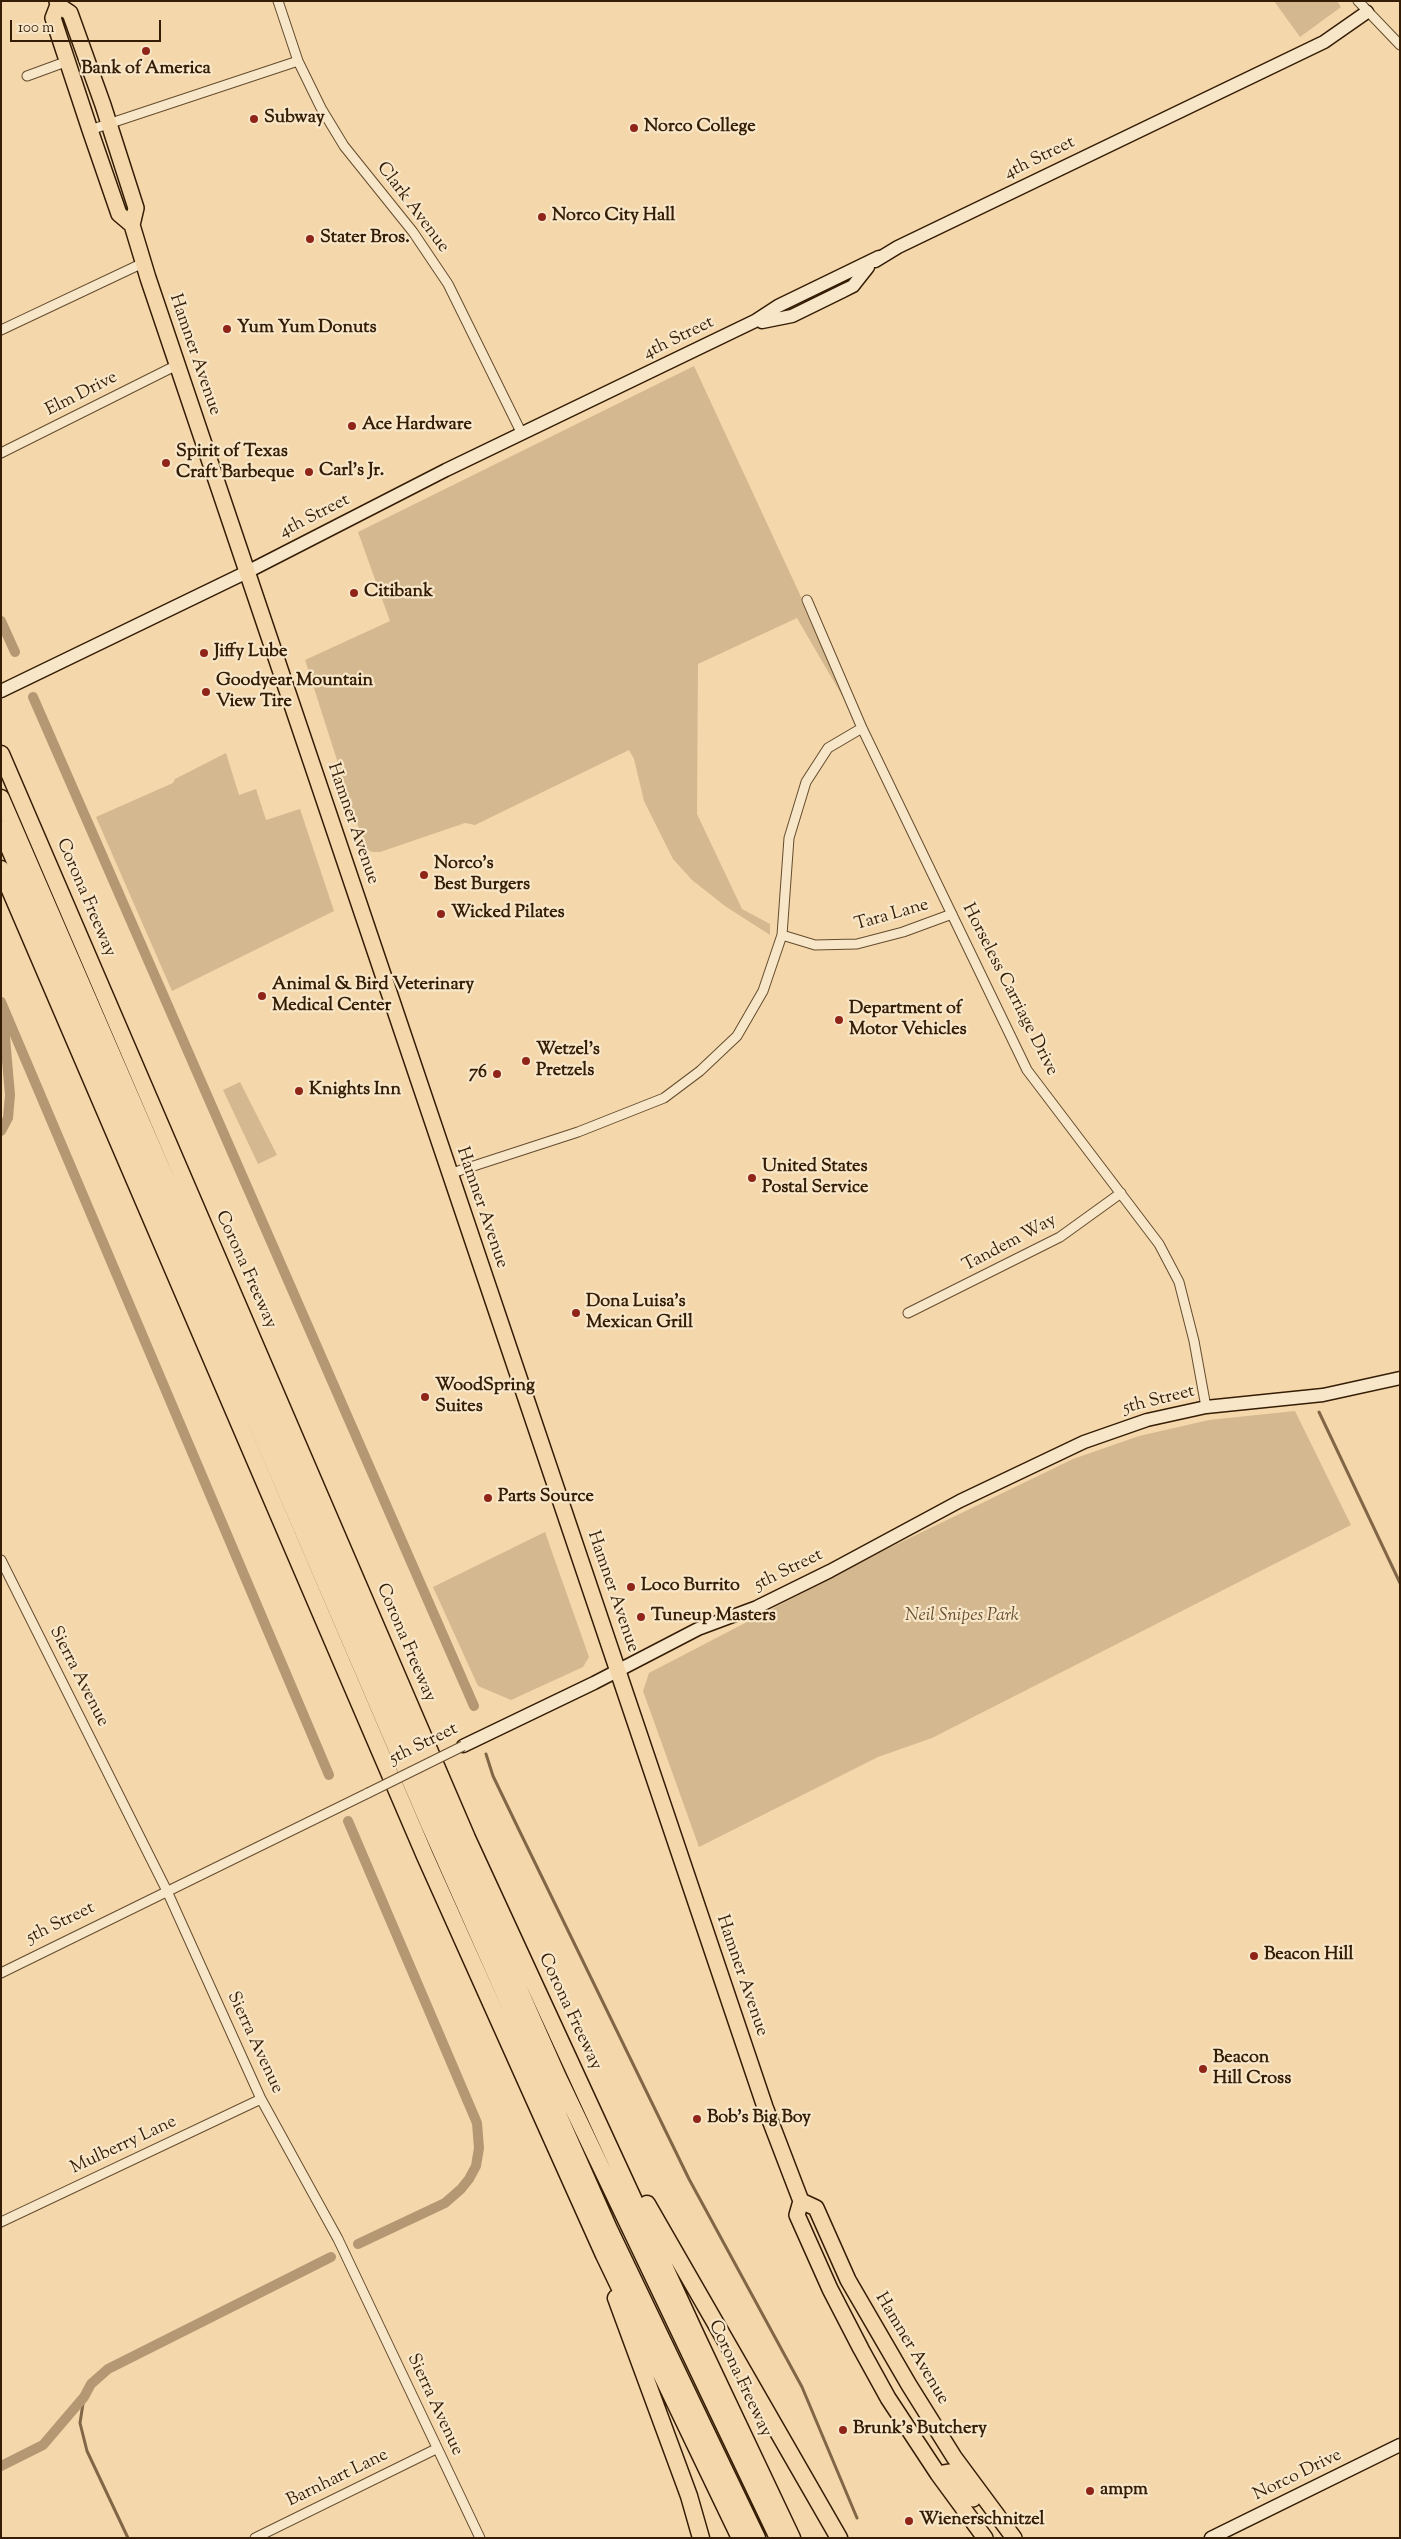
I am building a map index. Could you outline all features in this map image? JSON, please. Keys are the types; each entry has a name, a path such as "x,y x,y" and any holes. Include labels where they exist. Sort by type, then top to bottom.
{"highway":[{"name":"Corona Freeway","path":"1,754 466,1838 792,2538"},
{"path":"1,798 425,1815 609,2229 757,2538"},
{"path":"1,829 558,2077 778,2538"},
{"path":"1,869 425,1856 604,2255 740,2538"},
{"path":"163,1134 182,1232"},
{"path":"123,1151 182,1232"},
{"path":"573,2068 672,2252 839,2538"},
{"path":"604,2255 621,2317 689,2496 701,2538"}],"main road":[{"name":"Hamner Avenue","path":"132,225 119,214 90,130 53,18 58,3 70,13 108,124 136,208 132,225 177,365 765,2107 802,2201 797,2215 830,2289 888,2398 938,2474 985,2538"},
{"name":"Hamner Avenue","path":"802,2201 816,2208 853,2288 909,2385 984,2500 1014,2538"},
{"path":"938,2474 950,2472 973,2500 984,2500"}],"street":[{"name":"Clark Avenue","path":"278,1 298,61 321,108 344,146 413,232 448,284 522,434"},
{"path":"1358,1 1400,45"},
{"name":"4th Street","path":"2,690 248,572 446,470 759,322 792,316 843,291 853,286 868,267 880,257 1324,42 1367,12"},
{"path":"27,76 68,61"},
{"path":"90,130 298,61"},
{"path":"759,322 778,306 880,257"},
{"path":"1,330 143,263"},
{"name":"Elm Drive","path":"1,453 177,365"},
{"name":"Horseless Carriage Drive","path":"807,600 862,728 1028,1071 1159,1244 1179,1282 1194,1341 1206,1407"},
{"path":"449,1174 578,1132 664,1098 700,1071 737,1036 763,991 782,935 788,838 806,782 828,748 862,728"},
{"name":"Tara Lane","path":"782,935 815,945 857,944 903,932 952,914"},
{"name":"Tandem Way","path":"908,1314 1060,1237 1121,1193"},
{"name":"5th Street","path":"1,1973 167,1890 619,1671 698,1629 758,1607 960,1501 1084,1442 1147,1420 1206,1407 1323,1394 1400,1378"},
{"name":"Sierra Avenue","path":"1,1560 167,1890 261,2099 338,2239 436,2449 480,2538"},
{"name":"Mulberry Lane","path":"1,2222 261,2099"},
{"name":"Norco Drive","path":"1211,2538 1400,2446"},
{"name":"Barnhart Lane","path":"255,2538 436,2449"}],"green space":[{"path":"1274,1 1337,1 1341,7 1300,37"},
{"path":"694,366 802,599 801,601 848,706 797,618 698,664 697,814 742,909 770,924 770,935 725,906 692,880 673,859 644,801 634,759 629,750 475,825 465,823 380,852 372,852 367,849 305,660 390,621 358,532"},
{"path":"226,753 239,795 256,789 266,820 300,809 334,911 172,991 96,817 173,783 175,779"},
{"path":"240,1082 277,1155 258,1164 223,1090"},
{"name":"Neil Snipes Park","path":"1295,1411 1351,1525 932,1738 878,1757 699,1847 643,1691 649,1673 887,1549 1073,1459 1139,1436 1209,1420"},
{"path":"545,1532 589,1657 583,1667 511,1700 478,1686 433,1587"}],"waterway":[{"path":"1,621 15,652"},
{"path":"33,697 474,1706"},
{"path":"1,1002 329,1775"},
{"path":"1,1131 8,1118 10,1095 3,1015"},
{"path":"1319,1412 1400,1583"},
{"path":"486,1754 493,1776 689,2179 802,2387 857,2518"},
{"path":"348,1821 477,2123 479,2148 476,2166 469,2179 445,2203 358,2244"},
{"path":"1,2466 43,2445 84,2397 91,2384 108,2369 331,2257"},
{"path":"84,2397 80,2423 87,2451 128,2538"}],"place":[{"name":"Bank of America","path":"146,51"},
{"name":"Subway","path":"254,119"},
{"name":"Norco College","path":"634,128"},
{"name":"Norco City Hall","path":"542,217"},
{"name":"Stater Bros.","path":"310,239"},
{"name":"Yum Yum Donuts","path":"227,329"},
{"name":"Ace Hardware","path":"352,426"},
{"name":"Spirit of Texas Craft Barbeque","path":"166,463"},
{"name":"Carl's Jr.","path":"309,472"},
{"name":"Citibank","path":"354,593"},
{"name":"Jiffy Lube","path":"204,653"},
{"name":"Goodyear Mountain View Tire","path":"206,692"},
{"name":"Norco's Best Burgers","path":"424,875"},
{"name":"Wicked Pilates","path":"441,914"},
{"name":"Animal & Bird Veterinary Medical Center","path":"262,996"},
{"name":"Department of Motor Vehicles","path":"839,1020"},
{"name":"Wetzel's Pretzels","path":"526,1061"},
{"name":"76","path":"497,1074"},
{"name":"Knights Inn","path":"299,1091"},
{"name":"United States Postal Service","path":"752,1178"},
{"name":"Dona Luisa’s Mexican Grill","path":"576,1313"},
{"name":"WoodSpring Suites","path":"425,1397"},
{"name":"Parts Source","path":"488,1498"},
{"name":"Loco Burrito","path":"631,1587"},
{"name":"Tuneup Masters","path":"641,1617"},
{"name":"Beacon Hill","path":"1254,1956"},
{"name":"Beacon Hill Cross","path":"1203,2069"},
{"name":"Bob's Big Boy","path":"697,2119"},
{"name":"Brunk's Butchery","path":"843,2430"},
{"name":"ampm","path":"1090,2491"},
{"name":"Wienerschnitzel","path":"909,2521"}]}
